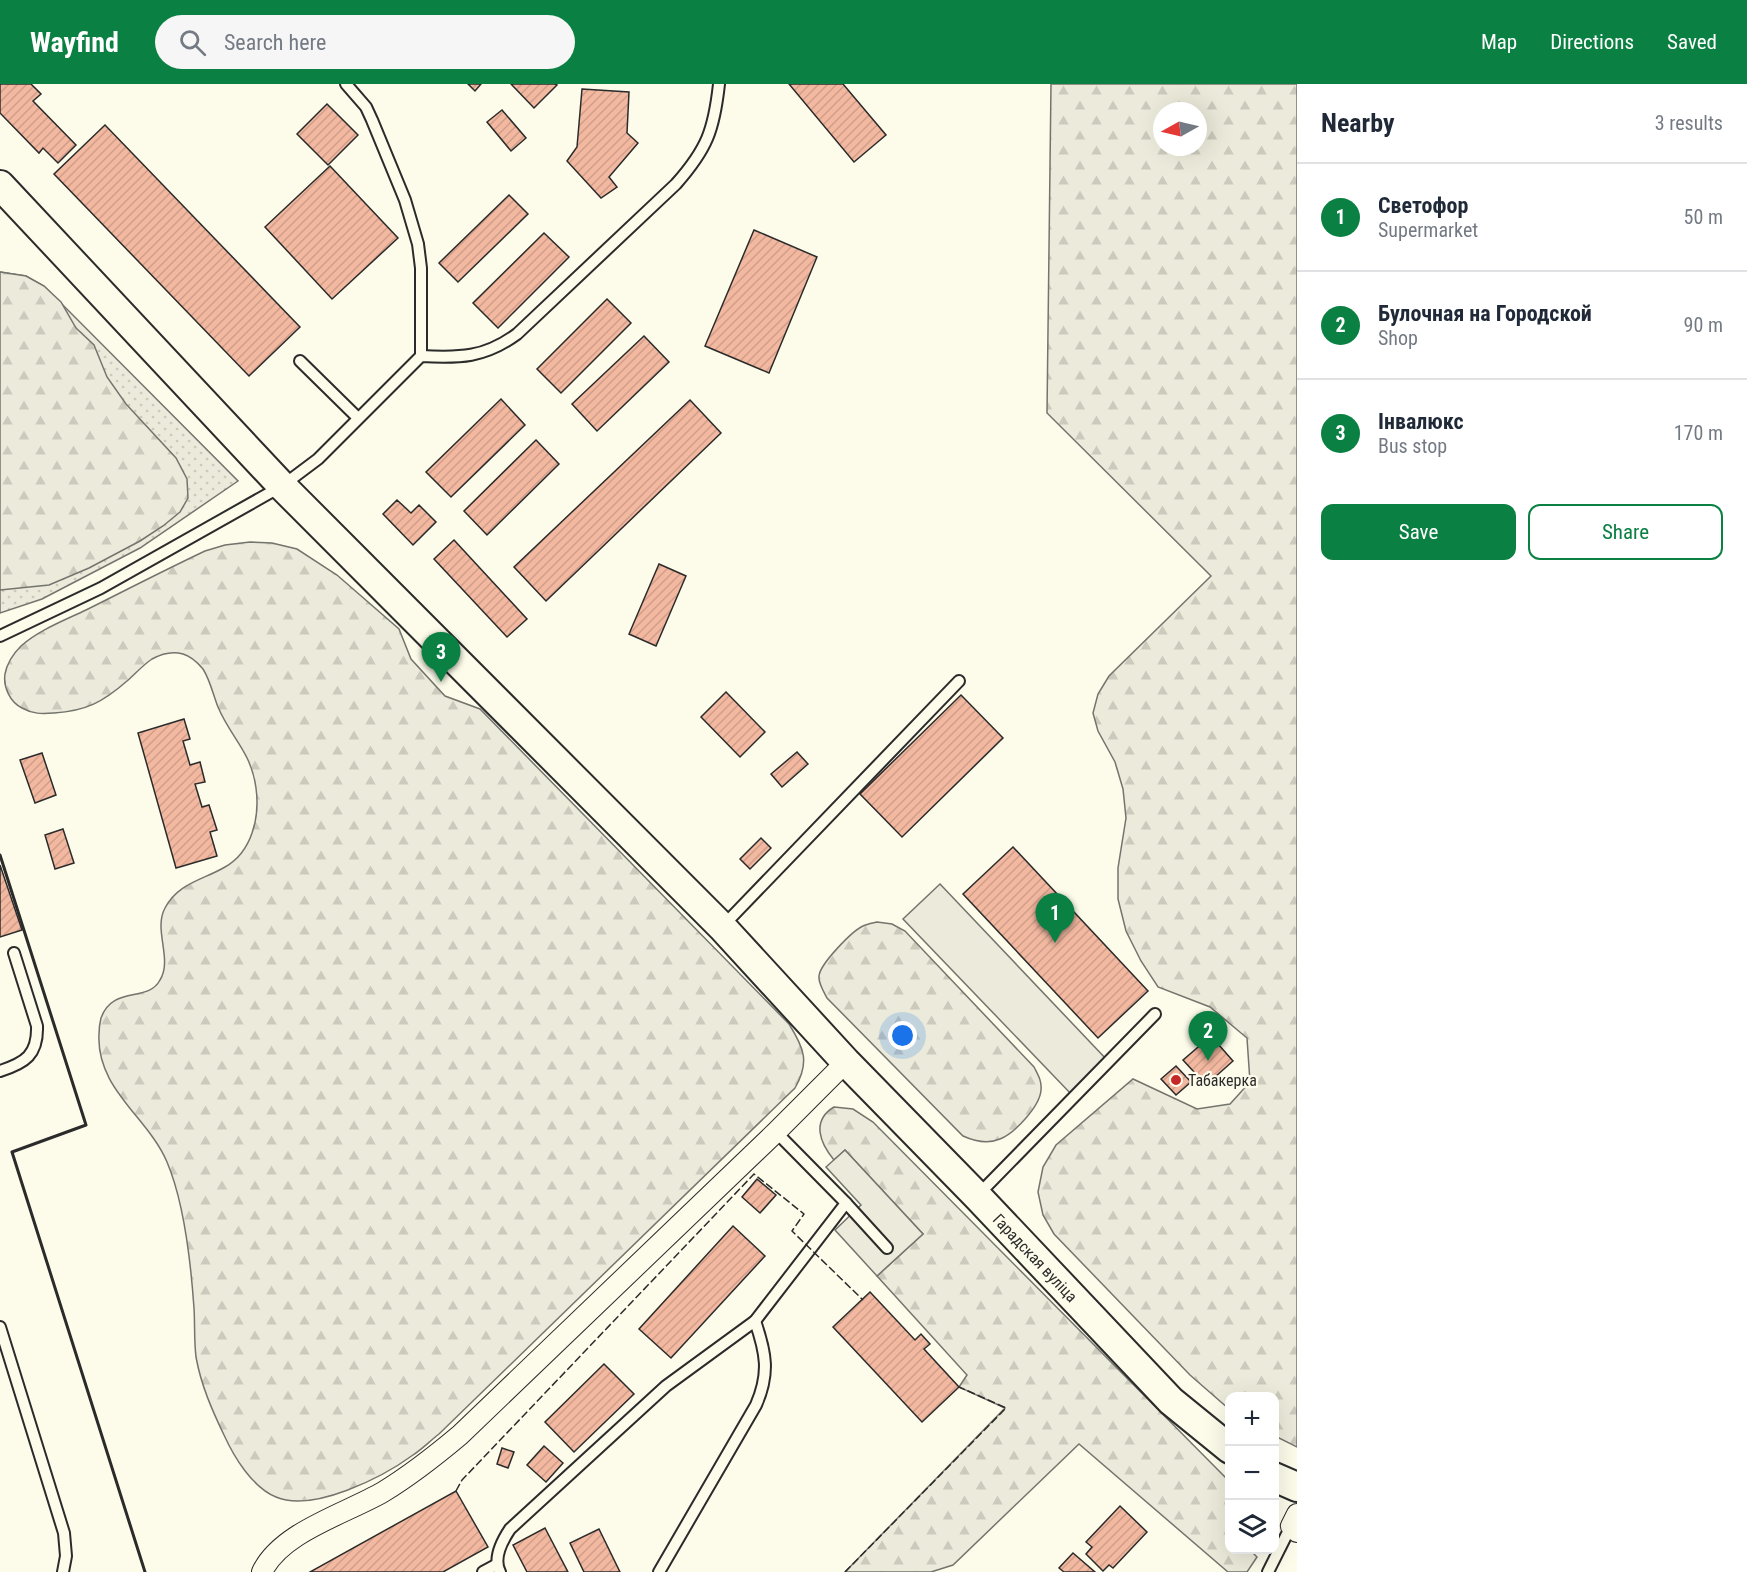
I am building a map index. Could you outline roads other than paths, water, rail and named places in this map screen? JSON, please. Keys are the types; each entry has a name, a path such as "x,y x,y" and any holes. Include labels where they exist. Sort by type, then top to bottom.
{"main road":[{"name":"Гарадская вуліца","path":"0,185 282,486 722,927 846,1062 977,1196 1171,1401 1226,1446"},
{"path":"1279,1479 1297,1487"}],"street":[{"path":"262,1572 266,1563 279,1548 424,1467 776,1132 846,1062"}],"lane":[{"path":"346,84 366,107 413,223 421,267 421,356"},
{"path":"0,636 100,588 282,486 318,459 421,356 469,356 494,348 517,334 676,184 691,167 705,146 713,127 719,84"},
{"path":"300,361 358,418"},
{"path":"722,927 959,681"},
{"path":"0,1071 24,1061 33,1052 37,1038 37,1026 14,953"},
{"path":"977,1196 1155,1014"},
{"path":"776,1132 887,1248"},
{"path":"483,1572 498,1569 505,1537 517,1522 653,1398 709,1353 755,1321 846,1203"},
{"path":"659,1572 763,1390 766,1375 765,1360 755,1321"},
{"path":"0,1328 64,1533 66,1556 63,1572"},
{"path":"1268,1572 1295,1524"}],"place":[{"name":"Інвалюкс","path":"441,682"},
{"name":"Светофор","path":"1055,943"},
{"name":"Булочная на Городской","path":"1208,1061"},
{"name":"Табакерка","path":"1176,1080"}]}
